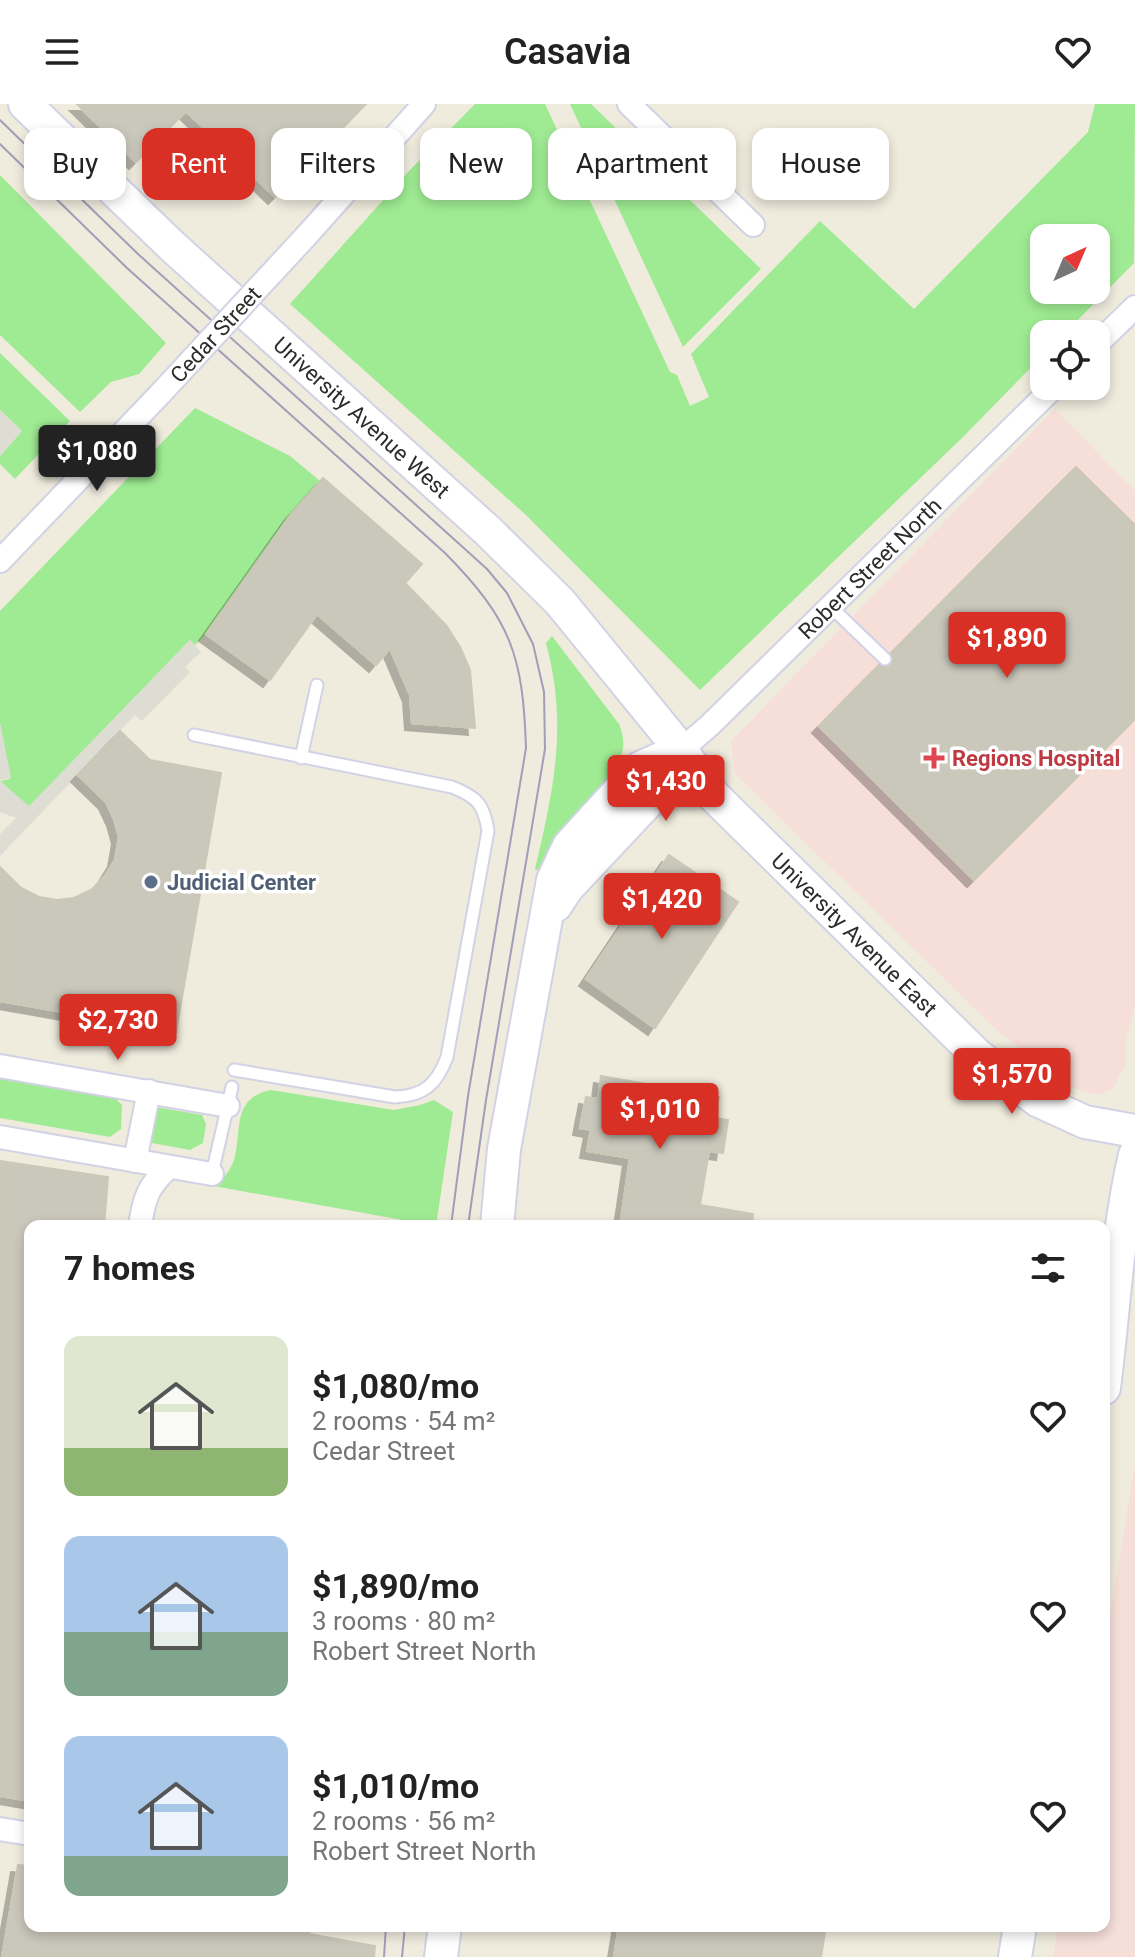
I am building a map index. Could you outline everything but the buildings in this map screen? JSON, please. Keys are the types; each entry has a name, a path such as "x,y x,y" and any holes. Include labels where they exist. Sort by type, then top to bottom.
{"main road":[{"name":"University Avenue West","path":"25,104 172,246 509,551 560,602 681,750"},
{"name":"Robert Street North","path":"498,1220 504,1149 546,922 567,888 661,788 681,750"},
{"name":"University Avenue East","path":"681,750 714,796 978,1056 1039,1101 1085,1122 1135,1131"},
{"path":"1110,1325 1127,1187 1135,1155"},
{"path":"1110,1369 1135,1318"},
{"path":"441,1957 444,1932"},
{"path":"1015,1957 1019,1932"}],"street":[{"name":"Cedar Street","path":"0,561 161,393 424,104"},
{"path":"629,104 753,225"},
{"path":"1110,331 1135,307"},
{"name":"Robert Street North","path":"681,750 1041,400"},
{"path":"0,1066 149,1091 230,1097"},
{"path":"135,1161 149,1091"},
{"path":"0,1137 212,1174"},
{"path":"141,1220 151,1184 169,1167"},
{"path":"0,1829 24,1833"}],"lane":[{"path":"831,607 885,659"},
{"path":"301,758 317,685"},
{"path":"194,735 452,787 472,795 485,812 488,831 447,1057 440,1075 429,1089 412,1097 395,1097 234,1070"},
{"path":"212,1174 230,1097"}],"shaded area":[{"name":"Regions Hospital","path":"1055,409 1135,491 1135,1006 1126,1040 1126,1065 1112,1089 1098,1095 1069,1087 998,1031 735,774 731,741"},
{"path":"0,410 22,431 0,456"},
{"path":"190,640 201,652 185,667 190,672 142,721 135,715 0,856 0,834 16,818 0,812 0,781 29,806"},
{"path":"0,723 11,778 0,780"},
{"path":"1135,1464 1135,1957 1053,1957 1057,1932 1110,1932 1110,1615"}],"green space":[{"path":"475,104 545,104 556,128 548,128 548,200 590,200 670,372 677,375 690,406 709,397 691,354 820,221 914,309 1088,132 1095,104 1135,104 1134,263 1110,287 1110,224 1030,224 1030,304 1094,304 1078,320 1030,320 1030,368 962,438 700,690 526,515 290,304 383,200 404,200 404,177 420,160 420,200 532,200 532,128 451,128"},
{"path":"570,104 591,104 616,128 581,128"},
{"path":"0,175 166,343 139,374 111,382 80,412 0,335"},
{"path":"615,200 690,200 761,269 683,347"},
{"path":"0,353 70,421 15,479 0,464 0,456 22,431 0,410"},
{"path":"195,408 290,456 320,481 291,514 206,634 195,645 190,640 29,807 0,781 10,779 0,723 0,611"},
{"path":"552,636 619,724 623,745 611,778 541,872 535,869 556,756 556,701 546,643"},
{"path":"0,1079 115,1098 122,1105 121,1129 110,1137 0,1118"},
{"path":"271,1090 394,1110 434,1100 453,1112 437,1220 403,1220 208,1185 222,1178 232,1166 241,1115 246,1104"},
{"path":"156,1107 202,1115 206,1124 203,1143 190,1150 152,1143"}],"tram line":[{"path":"0,120 138,254 487,569 507,593 533,644 544,692 545,749 469,1220"},
{"path":"0,144 127,268 445,553 485,599 509,641 521,688 526,748 468,1096 452,1220"},
{"path":"384,1957 386,1932"},
{"path":"402,1957 404,1932"}],"place":[{"name":"Regions Hospital","path":"934,758"},
{"name":"Judicial Center","path":"151,882"}]}
